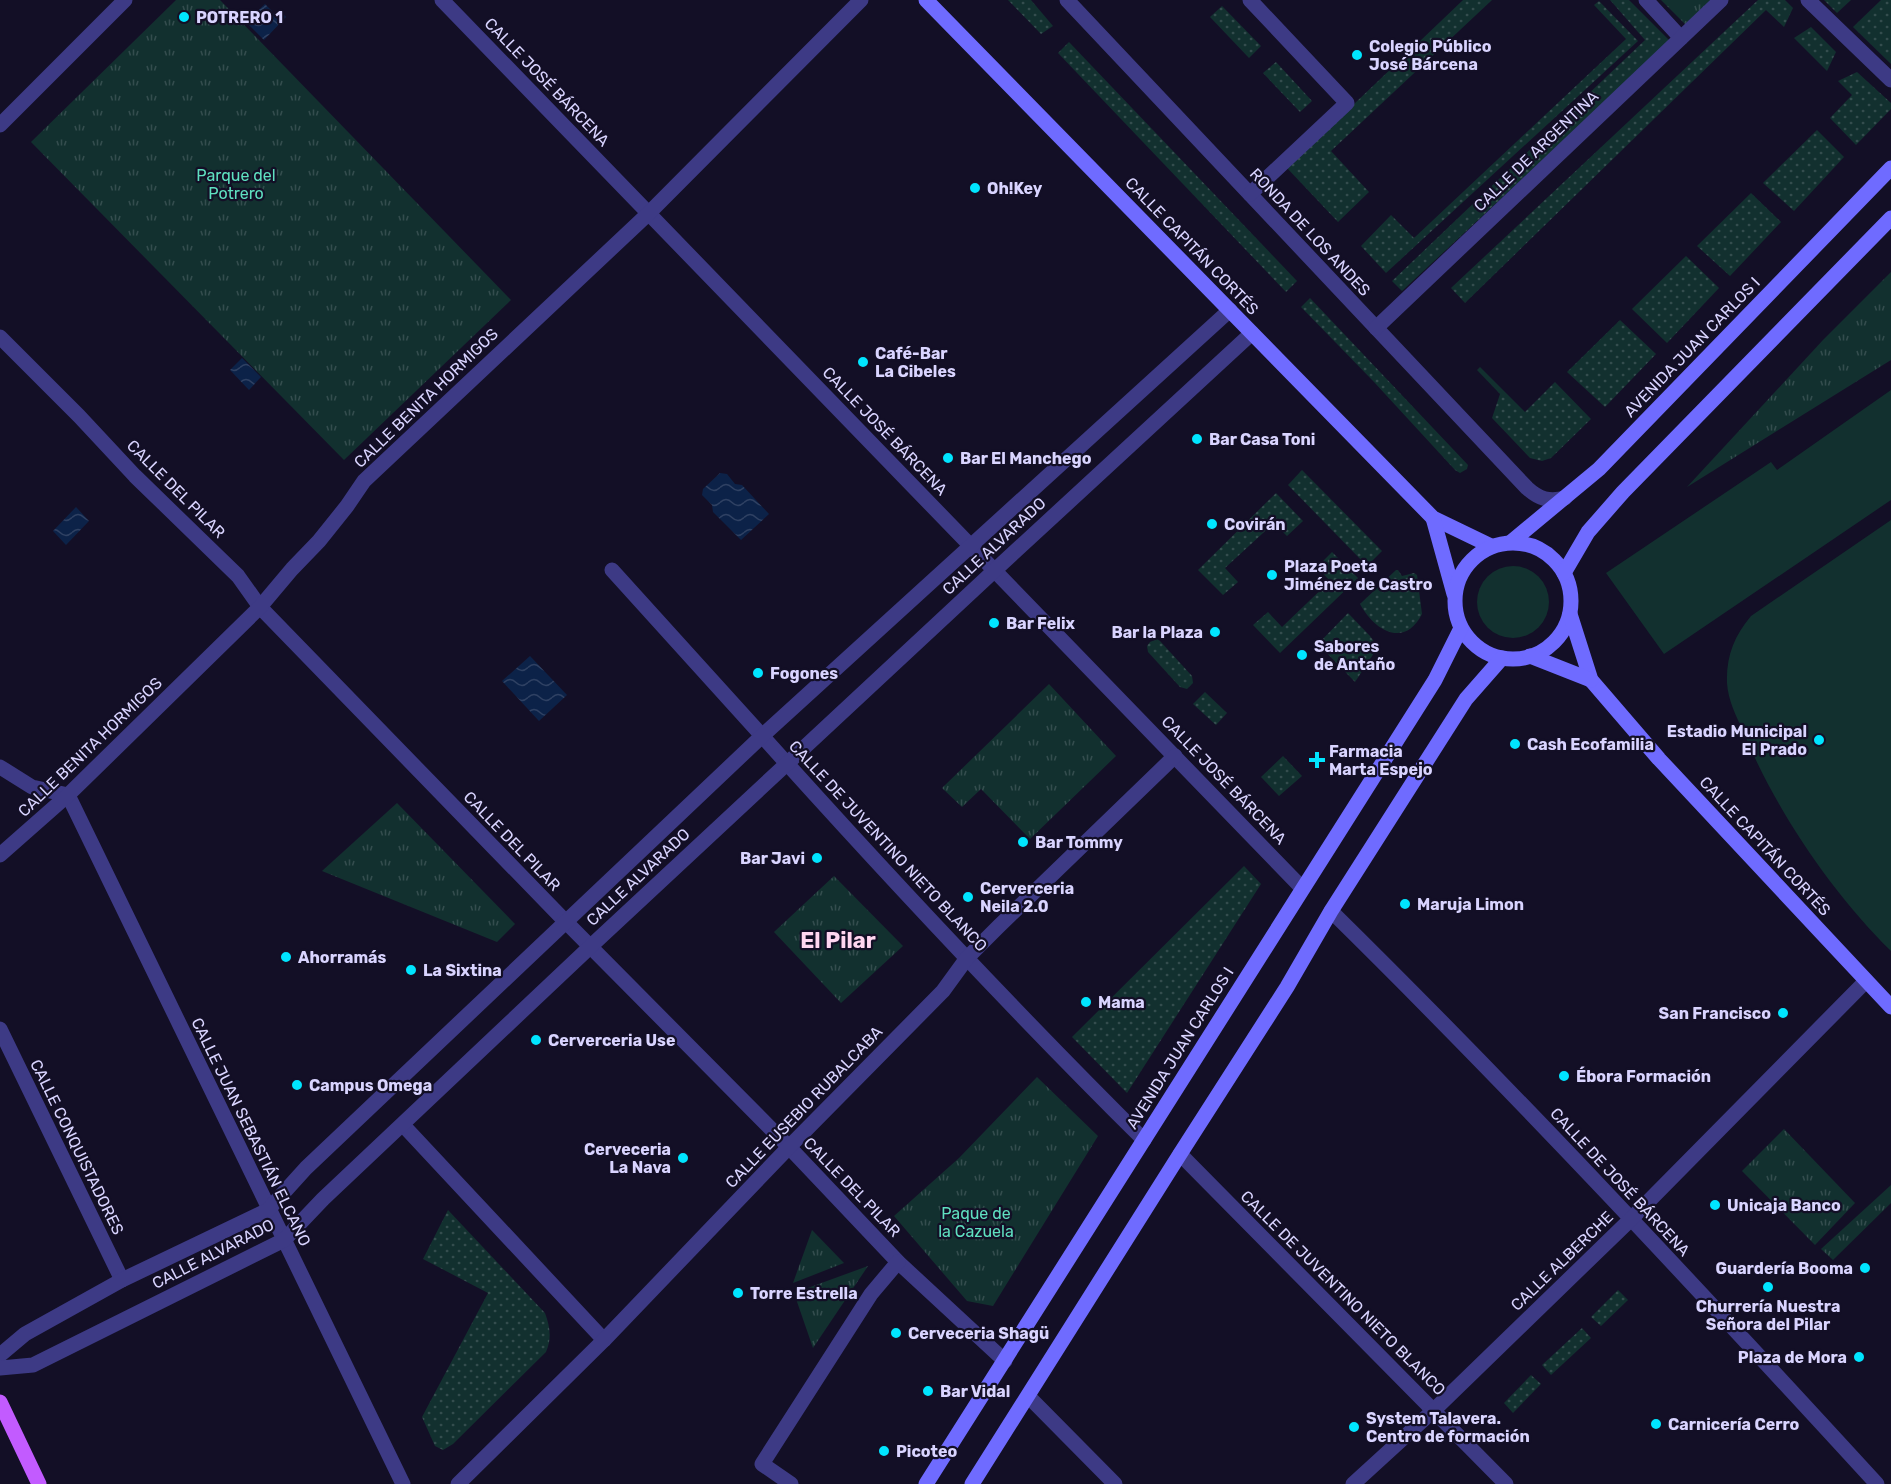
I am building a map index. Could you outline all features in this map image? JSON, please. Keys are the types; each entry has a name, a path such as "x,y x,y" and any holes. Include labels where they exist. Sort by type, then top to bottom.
{"main road":[{"path":"0,1402 39,1484"}],"street":[{"path":"0,125 125,0"},
{"name":"CALLE JOSÉ BÁRCENA","path":"442,0 1302,888"},
{"name":"CALLE BENITA HORMIGOS","path":"0,855 69,795 260,607 292,569 319,542 364,481 649,213 861,0"},
{"name":"CALLE CAPITÁN CORTÉS","path":"926,0 1433,518 1491,546"},
{"name":"RONDA DE LOS ANDES","path":"1067,0 1527,488 1543,500 1554,501 1565,498"},
{"path":"1250,0 1347,103 1250,194"},
{"path":"1646,0 1681,38"},
{"name":"CALLE DE ARGENTINA","path":"1376,328 1721,0"},
{"path":"1808,0 1891,80"},
{"name":"AVENIDA JUAN CARLOS I","path":"1511,542 1599,469 1891,168"},
{"path":"1454,594 1464,568 1473,557 1491,546 1511,542 1527,544 1542,550 1555,560 1564,573 1588,531 1623,492 1891,218"},
{"name":"CALLE ALVARADO","path":"0,1355 25,1334 122,1280 268,1210 306,1168 762,736 1230,310"},
{"name":"CALLE ALVARADO","path":"0,1368 33,1365 284,1240 322,1199 591,946 1252,333"},
{"name":"CALLE DEL PILAR","path":"0,338 79,416 135,476 238,576 260,607 565,921 789,1147 898,1262 1005,1361"},
{"name":"RONDA DE LOS ANDES","path":"1527,488 1534,506 1533,524"},
{"name":"CALLE CAPITÁN CORTÉS","path":"1433,518 1454,594 1456,615 1461,628 1478,648 1502,658 1516,659 1530,656 1544,650 1556,640 1570,614"},
{"name":"CALLE DE JUVENTINO NIETO BLANCO","path":"612,570 787,764 967,958 1144,1140"},
{"name":"CALLE CAPITÁN CORTÉS","path":"1564,573 1570,589 1570,614 1591,680 1659,759 1891,1007"},
{"name":"AVENIDA JUAN CARLOS I","path":"926,1484 1435,680 1461,628"},
{"name":"CALLE CAPITÁN CORTÉS","path":"1530,656 1591,680"},
{"path":"972,1484 1287,987 1331,911 1466,699 1502,658"},
{"name":"CALLE EUSEBIO RUBALCABA","path":"458,1484 604,1340 943,991 967,958 1175,756"},
{"path":"0,767 32,787 69,795"},
{"name":"CALLE JUAN SEBASTIÁN ELCANO","path":"69,795 402,1484"},
{"name":"CALLE DE JOSÉ BÁRCENA","path":"1331,911 1458,1038 1631,1219 1877,1484"},
{"name":"CALLE ALBERCHE","path":"1353,1484 1434,1410 1631,1219 1866,981"},
{"name":"CALLE CONQUISTADORES","path":"0,1029 122,1280"},
{"path":"403,1125 604,1340"},
{"name":"CALLE DE JUVENTINO NIETO BLANCO","path":"1180,1154 1506,1484"},
{"path":"791,1484 762,1464 871,1294 898,1262"},
{"path":"1029,1396 1115,1484"}],"green space":[{"name":"Parque del Potrero","path":"176,0 220,0 511,300 344,460 31,142"},
{"path":"1008,0 1031,0 1053,26 1041,34"},
{"path":"1463,0 1492,0 1331,151 1369,192 1338,222 1287,168"},
{"path":"1610,0 1629,0 1670,41 1402,291 1392,281 1645,40"},
{"path":"1661,0 1712,0 1686,25"},
{"path":"1758,0 1785,0 1793,8 1784,27 1766,10 1465,303 1451,288"},
{"path":"1824,0 1851,0 1837,13"},
{"path":"1881,0 1891,0 1891,64 1853,27"},
{"path":"1599,1 1638,41 1386,273 1361,246 1391,215 1414,238 1626,39 1594,5"},
{"path":"1222,6 1261,46 1249,58 1210,17"},
{"path":"1811,27 1836,52 1827,71 1794,38"},
{"path":"1069,42 1297,281 1286,292 1058,53"},
{"path":"1276,62 1312,101 1300,112 1263,73"},
{"path":"1857,72 1891,103 1891,109 1856,145 1830,118 1852,95 1838,81"},
{"path":"1817,130 1844,157 1794,211 1763,183"},
{"path":"1751,193 1781,222 1730,276 1697,246"},
{"path":"1686,256 1719,288 1667,343 1632,309"},
{"path":"1891,272 1891,360 1687,487 1823,340"},
{"path":"1310,298 1468,465 1467,469 1460,473 1455,470 1301,307"},
{"path":"1620,320 1656,354 1605,407 1567,372"},
{"path":"1480,367 1525,412 1555,382 1591,419 1551,458 1542,461 1530,458 1492,418 1500,394 1477,370"},
{"path":"1891,390 1891,500 1664,654 1606,573 1771,462 1777,470"},
{"path":"1302,470 1382,551 1367,566 1288,485"},
{"path":"1276,493 1303,521 1287,536 1274,523 1225,568 1238,582 1223,595 1198,570"},
{"name":"Estadio Municipal El Prado","path":"1891,520 1891,951 1847,903 1788,819 1771,790 1738,720 1727,683 1732,647 1751,616"},
{"path":"1332,552 1358,578 1280,653 1253,625 1268,612 1282,627 1330,581 1317,567"},
{"path":"1513,566 1527,569 1539,576 1546,588 1549,602 1546,616 1539,628 1527,635 1513,638 1499,635 1487,628 1480,616 1477,602 1480,588 1487,576 1499,569"},
{"path":"1396,570 1402,576 1414,573 1417,575 1422,614 1415,625 1407,631 1398,633 1381,628 1360,604"},
{"path":"1348,613 1378,647 1355,682 1318,644"},
{"path":"1157,639 1192,676 1193,683 1187,689 1180,687 1148,652 1147,646"},
{"path":"1049,684 1116,756 1030,839 981,789 962,807 942,788"},
{"path":"1205,692 1227,713 1216,725 1193,704"},
{"path":"1283,756 1302,776 1279,796 1261,777"},
{"path":"397,803 515,924 497,942 322,871"},
{"path":"1244,866 1261,884 1127,1093 1072,1037"},
{"path":"834,876 903,946 841,1003 774,932"},
{"name":"Paque de la Cazuela","path":"1037,1077 1098,1136 993,1306 967,1301 894,1216 959,1158"},
{"path":"1784,1129 1855,1203 1815,1245 1742,1171"},
{"path":"1891,1185 1891,1203 1833,1260 1821,1249"},
{"path":"448,1210 545,1313 550,1337 546,1352 453,1444 443,1450 435,1446 422,1417 488,1293 423,1259"},
{"path":"812,1230 844,1263 793,1283"},
{"path":"868,1266 813,1348 794,1293"},
{"path":"1618,1290 1628,1300 1601,1326 1591,1317"},
{"path":"1582,1328 1591,1338 1551,1375 1542,1365"},
{"path":"1531,1375 1541,1384 1513,1413 1504,1403"}],"water":[{"path":"265,4 272,14 281,11 286,17 264,40 246,22"},
{"path":"242,358 261,377 249,390 230,370"},
{"path":"720,473 727,474 735,484 742,485 769,514 741,540 713,512 712,505 702,495 703,489"},
{"path":"76,507 89,521 66,545 53,531"},
{"path":"530,656 567,695 539,721 502,681"}],"place":[{"name":"POTRERO 1","path":"184,17"},
{"name":"Colegio Público José Bárcena","path":"1357,55"},
{"name":"Oh!Key","path":"975,188"},
{"name":"Café-Bar La Cibeles","path":"863,362"},
{"name":"Bar Casa Toni","path":"1197,439"},
{"name":"Bar El Manchego","path":"948,458"},
{"name":"Covirán","path":"1212,524"},
{"name":"Plaza Poeta Jiménez de Castro","path":"1272,575"},
{"name":"Bar Felix","path":"994,623"},
{"name":"Bar la Plaza","path":"1215,632"},
{"name":"Sabores de Antaño","path":"1302,655"},
{"name":"Fogones","path":"758,673"},
{"name":"Estadio Municipal El Prado","path":"1819,740"},
{"name":"Cash Ecofamilia","path":"1515,744"},
{"name":"Farmacia Marta Espejo","path":"1317,760"},
{"name":"Bar Tommy","path":"1023,842"},
{"name":"Bar Javi","path":"817,858"},
{"name":"Cerverceria Neila 2.0","path":"968,897"},
{"name":"Maruja Limon","path":"1405,904"},
{"name":"Ahorramás","path":"286,957"},
{"name":"La Sixtina","path":"411,970"},
{"name":"Mama","path":"1086,1002"},
{"name":"San Francisco","path":"1783,1013"},
{"name":"Cerverceria Use","path":"536,1040"},
{"name":"Ébora Formación","path":"1564,1076"},
{"name":"Campus Omega","path":"297,1085"},
{"name":"Cerveceria La Nava","path":"683,1158"},
{"name":"Unicaja Banco","path":"1715,1205"},
{"name":"Guardería Booma","path":"1865,1268"},
{"name":"Churrería Nuestra Señora del Pilar","path":"1768,1287"},
{"name":"Torre Estrella","path":"738,1293"},
{"name":"Cerveceria Shagü","path":"896,1333"},
{"name":"Plaza de Mora","path":"1859,1357"},
{"name":"Bar Vidal","path":"928,1391"},
{"name":"Carnicería Cerro","path":"1656,1424"},
{"name":"System Talavera. Centro de formación","path":"1354,1427"},
{"name":"Picoteo","path":"884,1451"}],"district":[{"name":"El Pilar","path":"838,940"}]}
